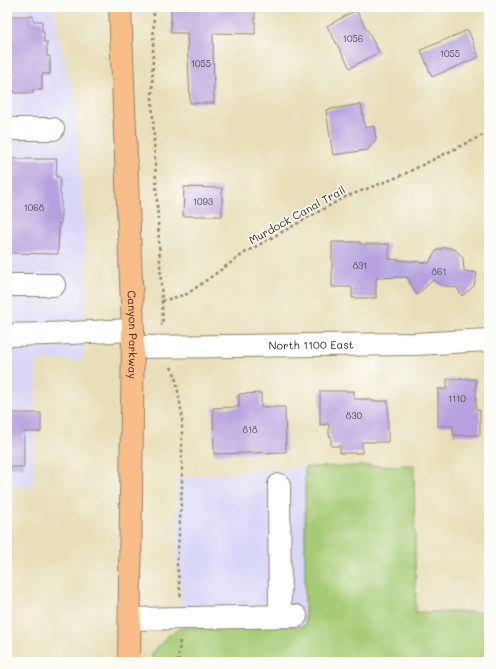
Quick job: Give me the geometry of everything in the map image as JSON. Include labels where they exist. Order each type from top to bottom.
[{"type":"highway","name":"Canyon Parkway","points":[[120,7],[133,339],[129,662]]},
{"type":"street","points":[[7,129],[53,129]]},
{"type":"street","points":[[7,285],[54,285]]},
{"type":"street","name":"North 1100 East","points":[[7,335],[48,334],[133,339],[415,344],[489,340]]},
{"type":"street","points":[[130,619],[288,616],[279,485]]},
{"type":"path","points":[[154,7],[152,98],[163,324],[161,325]]},
{"type":"path","name":"Murdock Canal Trail","points":[[162,301],[187,294],[246,252],[345,197],[398,177],[489,132]]},
{"type":"path","points":[[172,371],[175,375],[182,414],[182,488],[177,565],[181,595],[178,662]]},
{"type":"shaded area","points":[[7,7],[54,7],[57,31],[75,102],[88,297],[83,316],[83,360],[37,360],[33,487],[7,486]]},
{"type":"shaded area","points":[[305,467],[305,627],[181,628],[181,595],[177,565],[177,478]]},
{"type":"green space","points":[[414,465],[416,612],[489,612],[489,662],[152,662],[152,653],[169,635],[181,628],[305,626],[305,467]]},
{"type":"building","points":[[171,7],[255,7],[255,34],[213,33],[214,103],[190,103],[187,33],[171,33]]},
{"type":"building","points":[[356,10],[379,52],[350,68],[327,26]]},
{"type":"building","points":[[9,16],[33,16],[33,21],[42,21],[44,42],[47,42],[47,56],[50,56],[50,74],[42,74],[42,90],[33,90],[33,93],[14,93],[14,90],[9,90],[9,86],[7,86],[7,22],[9,22]]},
{"type":"building","points":[[468,30],[479,57],[432,77],[421,50]]},
{"type":"building","points":[[361,104],[365,128],[374,126],[376,139],[368,150],[333,155],[326,110]]},
{"type":"building","points":[[9,159],[57,159],[56,177],[60,177],[61,194],[61,223],[59,223],[58,254],[8,253],[7,174],[9,174]]},
{"type":"building","points":[[184,187],[222,188],[222,216],[183,216]]},
{"type":"building","points":[[332,242],[389,244],[389,259],[429,263],[437,250],[447,247],[456,250],[463,258],[464,271],[477,273],[474,286],[462,296],[457,288],[440,285],[433,280],[417,295],[407,277],[376,278],[376,298],[352,298],[352,287],[332,287]]},
{"type":"building","points":[[447,379],[476,379],[476,410],[480,410],[480,435],[453,435],[453,426],[438,426],[438,389],[447,389]]},
{"type":"building","points":[[320,391],[354,391],[354,399],[388,401],[388,442],[362,442],[362,453],[340,453],[340,446],[331,446],[329,424],[320,425]]},
{"type":"building","points":[[261,393],[261,407],[285,407],[286,452],[214,454],[213,408],[239,407],[239,394]]},
{"type":"building","points":[[7,413],[41,413],[41,432],[24,432],[24,467],[7,467]]}]
